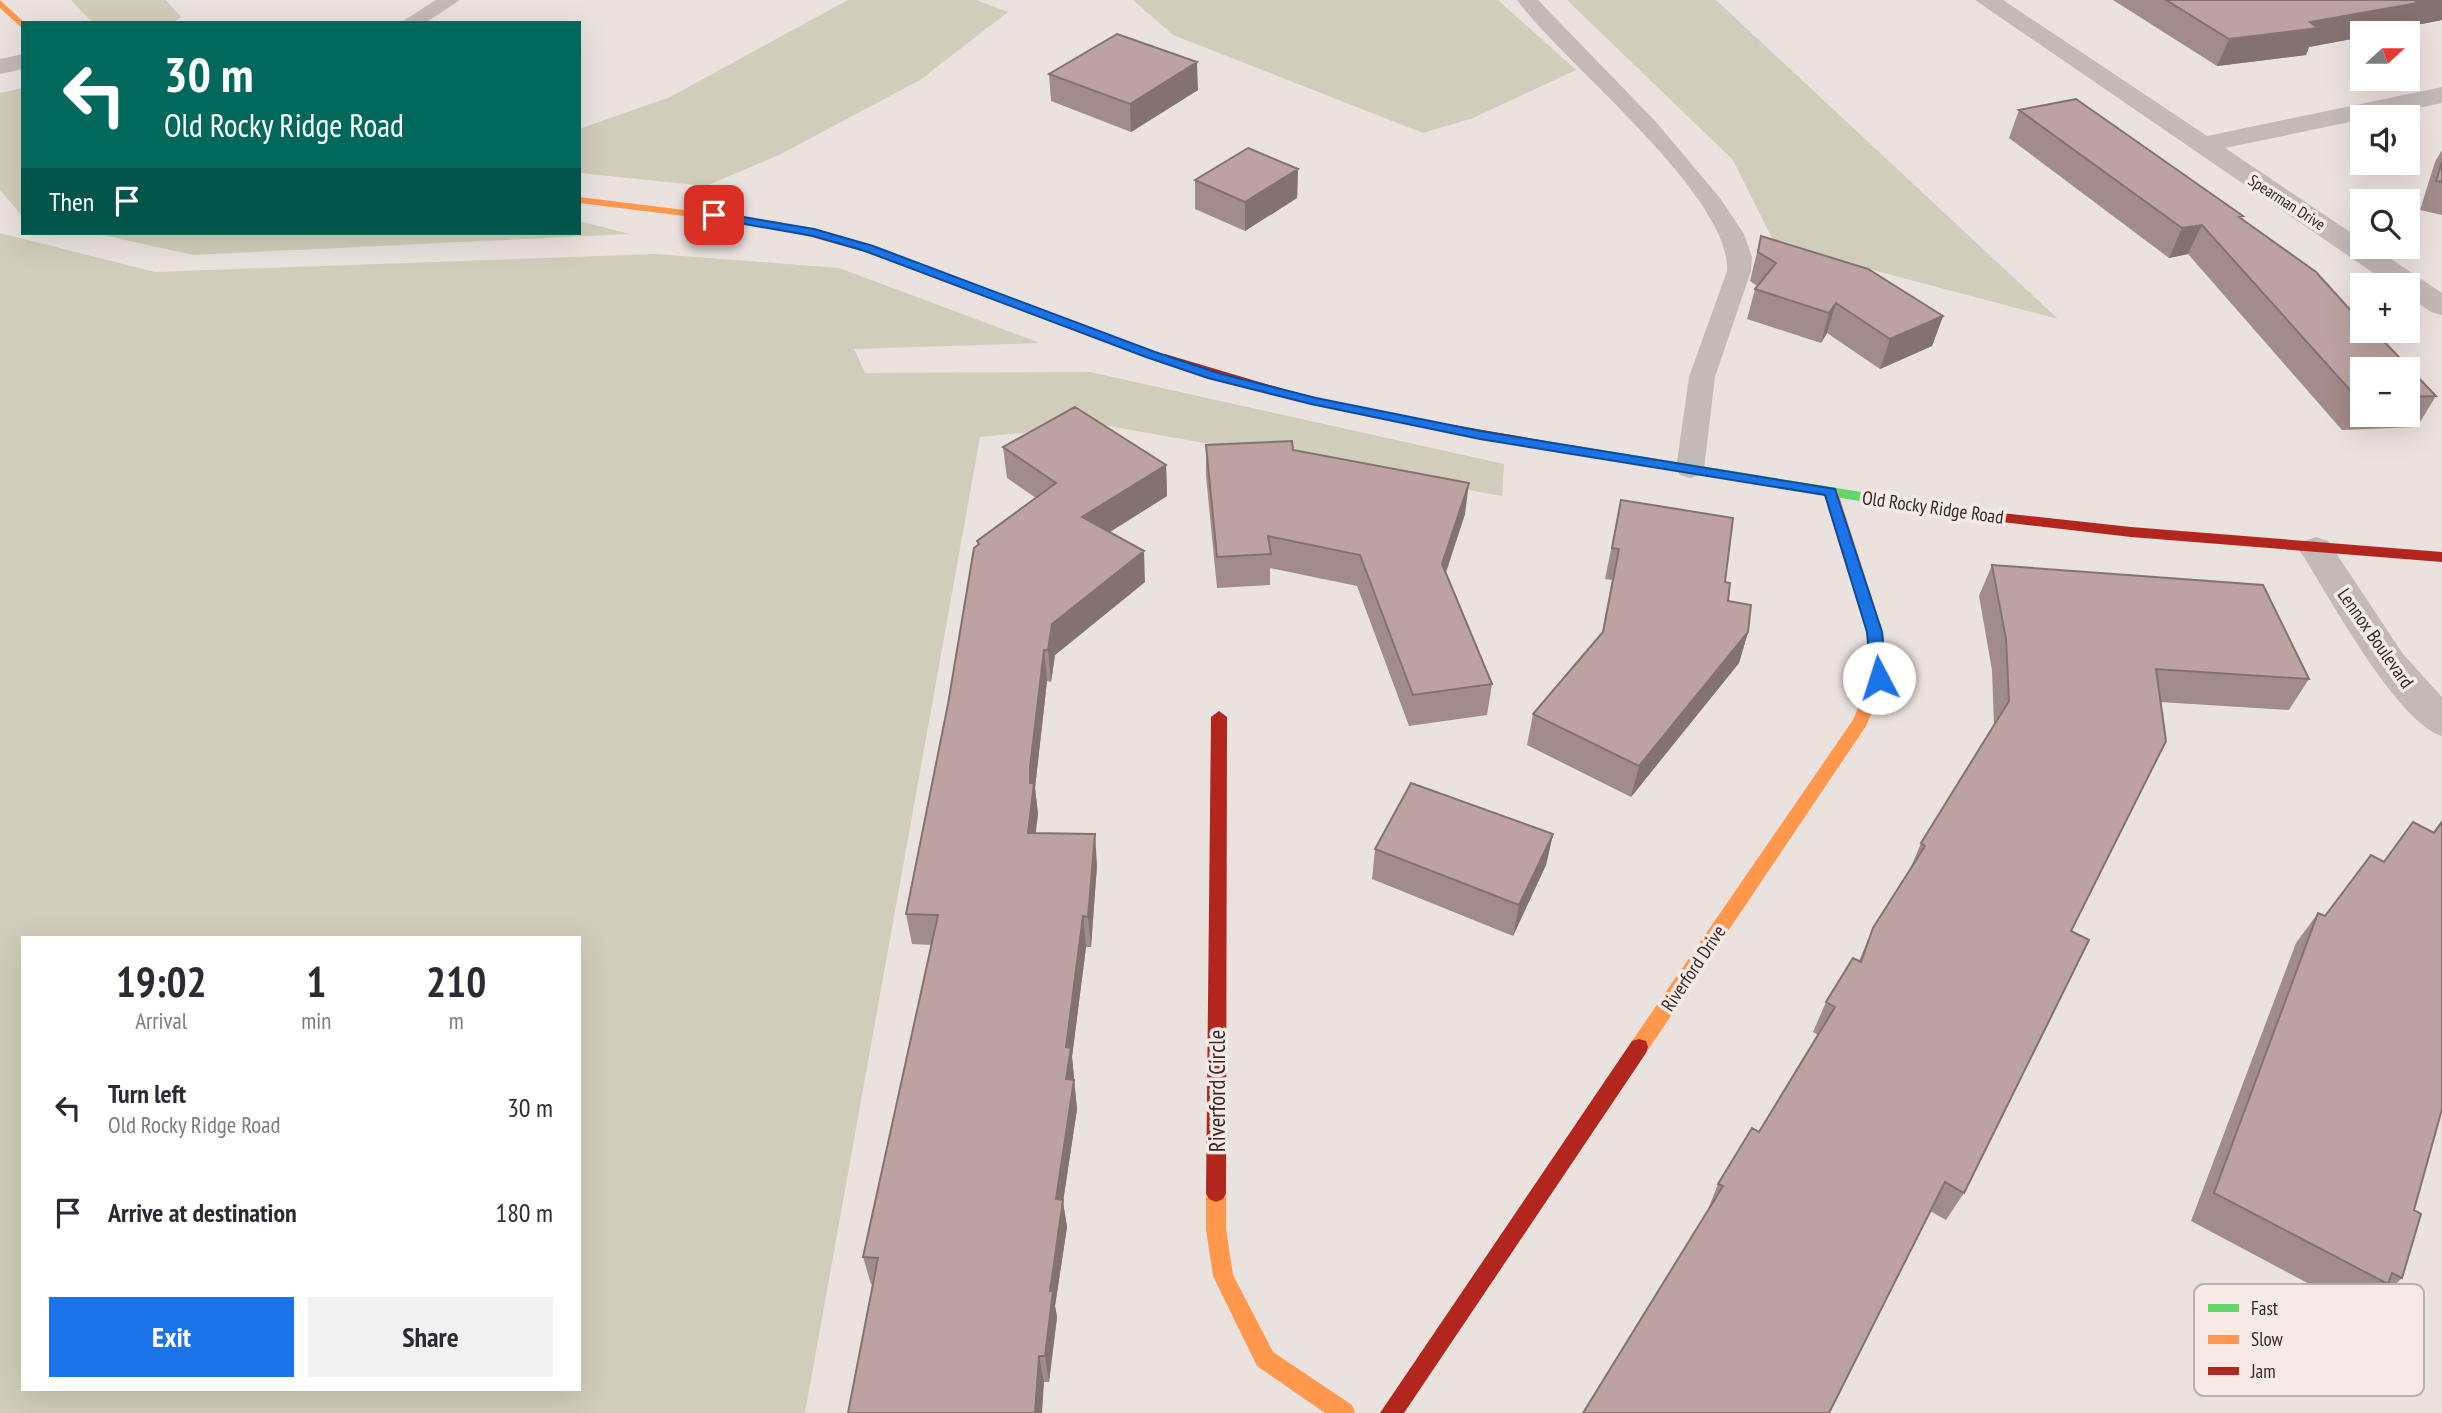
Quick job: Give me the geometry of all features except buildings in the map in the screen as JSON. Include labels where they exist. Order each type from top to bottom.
[{"type":"street","name":"Spearman Drive","points":[[1987,0],[2442,306]]},
{"type":"street","points":[[0,3],[21,24]]},
{"type":"street","points":[[0,66],[21,61]]},
{"type":"street","points":[[2201,145],[2442,95]]},
{"type":"street","name":"Old Rocky Ridge Road","points":[[581,200],[725,217],[814,233],[869,248],[1213,375],[1425,425],[1968,514],[2316,549],[2442,557]]},
{"type":"street","name":"Riverford Drive","points":[[1391,1413],[1860,722],[1879,678],[1875,632],[1830,492]]},
{"type":"street","name":"Lennox Boulevard","points":[[2316,549],[2390,663],[2442,722]]},
{"type":"street","name":"Riverford Circle","points":[[1219,717],[1216,1230],[1223,1276],[1265,1359],[1344,1413]]},
{"type":"lane","points":[[413,21],[450,0]]},
{"type":"lane","points":[[1527,0],[1692,176],[1735,239],[1740,256],[1738,275],[1704,365],[1690,469]]},
{"type":"shaded area","points":[[71,0],[166,0],[181,17],[176,21],[91,21]]},
{"type":"shaded area","points":[[848,0],[976,0],[1008,12],[920,80],[779,155],[706,186],[581,173],[581,128],[670,97]]},
{"type":"shaded area","points":[[1133,0],[1498,0],[1576,70],[1473,118],[1423,133],[1173,35]]},
{"type":"shaded area","points":[[1567,0],[1716,0],[2058,319],[1775,244],[1733,160]]},
{"type":"shaded area","points":[[21,88],[21,215],[0,190],[0,93]]},
{"type":"shaded area","points":[[581,222],[630,234],[193,255],[103,235],[581,235]]},
{"type":"shaded area","points":[[0,233],[155,272],[656,254],[839,268],[1040,343],[854,349],[865,373],[1090,372],[1504,464],[1502,496],[1103,425],[980,437],[805,1413],[0,1413]]},
{"type":"traffic: fast","points":[[1546,445],[1973,515]]},
{"type":"traffic: slow","points":[[0,3],[21,24]]},
{"type":"traffic: slow","points":[[581,200],[775,224],[869,249],[1165,358]]},
{"type":"traffic: slow","points":[[1639,1047],[1860,722],[1879,678],[1875,632],[1831,492]]},
{"type":"traffic: slow","points":[[1216,1193],[1216,1229],[1223,1276],[1265,1359],[1344,1413]]},
{"type":"traffic: jam","points":[[1165,358],[1258,387],[1354,410],[1546,445]]},
{"type":"traffic: jam","points":[[1973,515],[2131,532],[2442,557]]},
{"type":"traffic: jam","points":[[1216,1193],[1219,717]]},
{"type":"traffic: jam","points":[[1391,1413],[1639,1047]]},
{"type":"route","points":[[714,215],[775,224],[869,248],[1150,355],[1213,375],[1316,401],[1480,435],[1830,492],[1875,632],[1879,678]]}]
